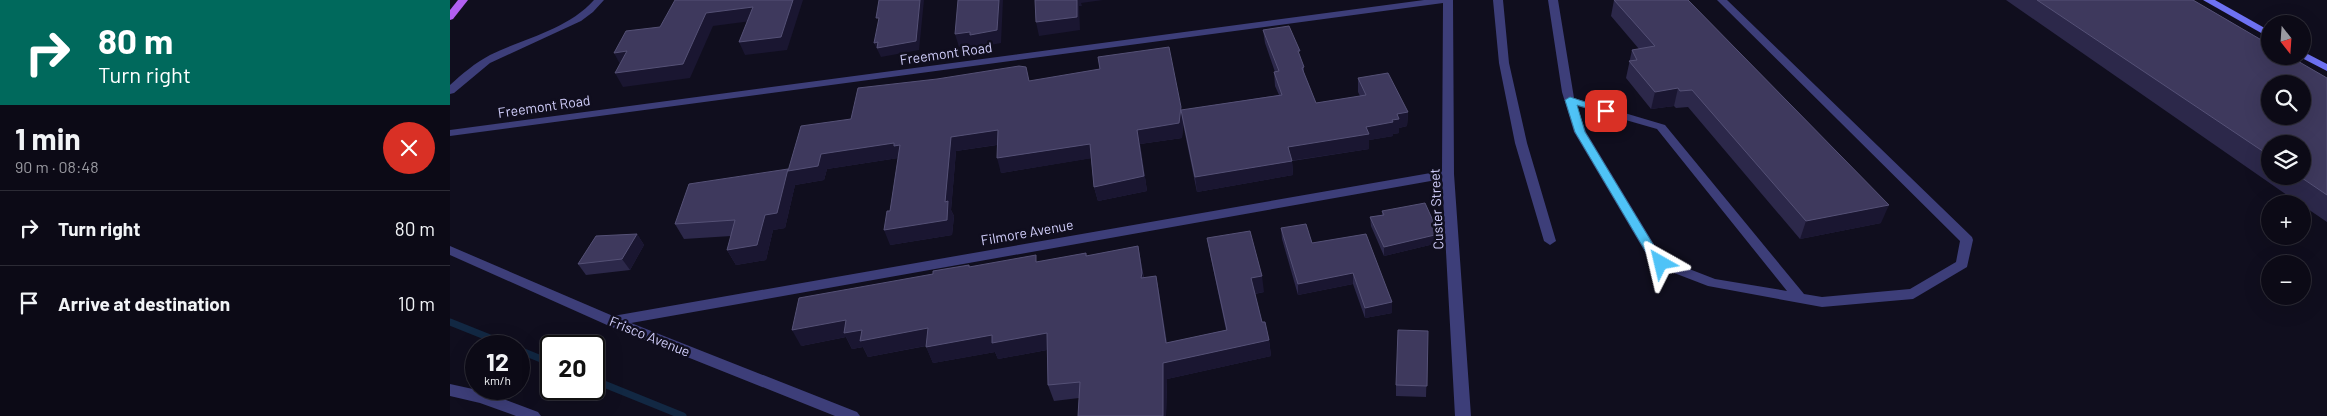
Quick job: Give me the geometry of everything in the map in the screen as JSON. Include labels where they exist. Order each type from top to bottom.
[{"type":"main road","points":[[450,17],[463,0]]},
{"type":"street","points":[[450,91],[470,72],[491,58],[559,29],[584,15],[599,0]]},
{"type":"street","name":"Freemont Road","points":[[450,133],[1447,0]]},
{"type":"street","name":"Custer Street","points":[[1447,0],[1448,174],[1463,416]]},
{"type":"street","points":[[1498,0],[1504,63],[1521,143],[1550,241]]},
{"type":"street","points":[[1553,0],[1570,100],[1580,132],[1650,249],[1661,263],[1714,282],[1822,302],[1914,294],[1962,264],[1967,240],[1722,0]]},
{"type":"street","points":[[2208,0],[2261,30]]},
{"type":"street","points":[[2311,59],[2327,68]]},
{"type":"street","points":[[1570,100],[1661,127],[1800,298]]},
{"type":"street","name":"Filmore Avenue","points":[[612,321],[1448,174]]},
{"type":"street","name":"Frisco Avenue","points":[[450,250],[612,321],[852,416]]},
{"type":"street","points":[[450,390],[482,397],[533,416]]},
{"type":"building","points":[[675,0],[793,0],[781,37],[739,42],[753,7],[706,13],[683,64],[615,73],[627,51],[614,53],[626,31],[660,27]]},
{"type":"building","points":[[879,0],[920,0],[916,41],[877,48],[878,42],[874,43],[879,18],[876,18]]},
{"type":"building","points":[[958,0],[999,0],[997,30],[970,35],[970,32],[955,34]]},
{"type":"building","points":[[1035,0],[1077,0],[1077,17],[1036,22]]},
{"type":"building","points":[[1614,0],[1688,0],[1889,205],[1806,221],[1692,90],[1680,91],[1678,88],[1655,92],[1629,61],[1637,60],[1632,50],[1655,46]]},
{"type":"building","points":[[2037,0],[2193,0],[2261,40],[2261,65],[2305,65],[2327,78],[2327,195],[2311,184],[2311,135],[2261,135],[2261,150]]},
{"type":"building","points":[[1289,26],[1300,51],[1298,51],[1304,67],[1302,68],[1316,103],[1366,95],[1358,78],[1388,73],[1408,112],[1397,114],[1399,119],[1392,120],[1393,122],[1366,127],[1369,134],[1288,147],[1292,161],[1195,177],[1181,110],[1282,95],[1274,72],[1279,71],[1263,30]]},
{"type":"building","points":[[1169,47],[1181,107],[1179,123],[1137,130],[1144,176],[1094,187],[1090,144],[997,158],[998,130],[951,137],[945,202],[948,201],[947,220],[884,230],[887,211],[890,211],[900,145],[894,146],[894,143],[821,154],[818,166],[788,171],[801,126],[851,119],[858,88],[937,79],[1019,66],[1026,67],[1029,81],[1100,69],[1098,57]]},
{"type":"building","points":[[788,169],[777,213],[765,215],[757,245],[727,250],[735,220],[675,224],[689,184]]},
{"type":"building","points":[[1425,203],[1439,234],[1384,247],[1370,217],[1384,215],[1382,211]]},
{"type":"building","points":[[1306,224],[1312,243],[1366,234],[1392,302],[1365,308],[1353,273],[1298,284],[1281,228]]},
{"type":"building","points":[[1250,231],[1262,276],[1251,278],[1262,322],[1265,322],[1269,340],[1163,363],[1163,416],[1078,416],[1080,382],[1048,385],[1047,333],[992,343],[992,335],[926,347],[928,328],[860,341],[862,330],[844,333],[846,320],[792,330],[799,298],[933,274],[933,271],[969,265],[969,267],[1036,255],[1036,262],[1086,253],[1086,256],[1138,246],[1141,278],[1156,276],[1166,343],[1227,330],[1207,238]]},
{"type":"building","points":[[637,234],[622,259],[578,264],[596,236]]},
{"type":"building","points":[[1398,330],[1428,331],[1427,386],[1396,385]]},
{"type":"waterway","points":[[450,322],[482,335]]},
{"type":"waterway","points":[[530,354],[540,359]]},
{"type":"waterway","points":[[605,384],[683,416]]},
{"type":"route","points":[[1606,111],[1570,100],[1580,132],[1650,249],[1661,263]]}]
